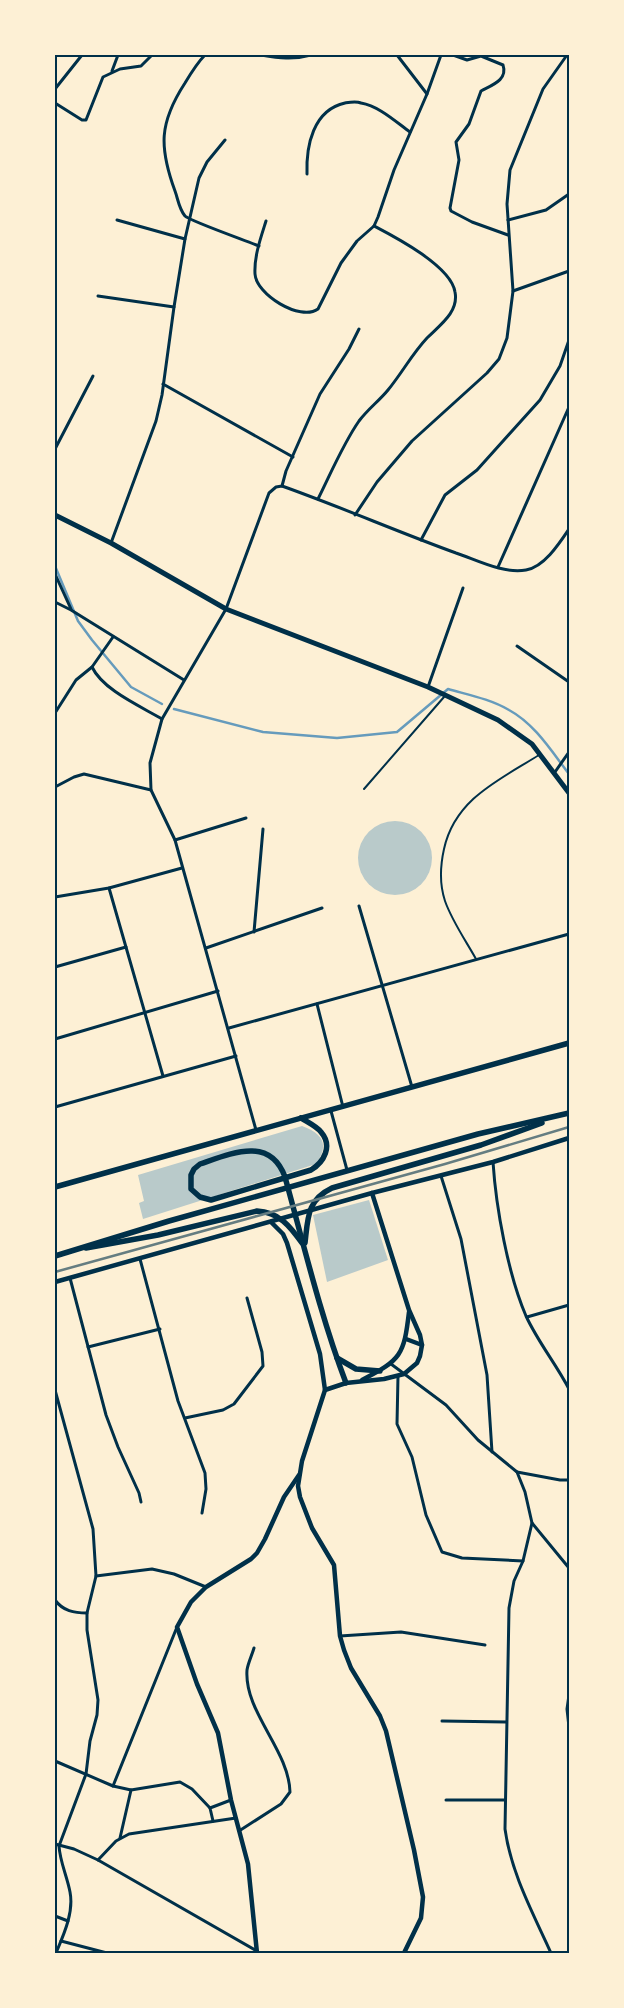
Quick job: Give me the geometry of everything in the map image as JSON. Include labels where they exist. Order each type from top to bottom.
[{"type":"highway","points":[[55,1187],[569,1043]]},
{"type":"highway","points":[[304,1247],[308,1214],[316,1198],[322,1193],[332,1188],[481,1145],[569,1113]]},
{"type":"highway","points":[[55,1256],[478,1134],[569,1113]]},
{"type":"highway","points":[[301,1118],[317,1128],[325,1139],[327,1147],[325,1155],[317,1166],[310,1170],[211,1200],[200,1197],[191,1189],[190,1175],[194,1168],[200,1164],[230,1154],[244,1151],[263,1152],[273,1158],[281,1167],[285,1177],[304,1247],[336,1358],[346,1383]]},
{"type":"highway","points":[[79,1248],[108,1245],[158,1235],[249,1212],[274,1214],[287,1223],[304,1247]]},
{"type":"highway","points":[[336,1358],[356,1369],[380,1371]]},
{"type":"main road","points":[[55,515],[111,543],[226,609],[446,695],[479,710],[512,728],[541,753],[569,793]]},
{"type":"street","points":[[55,89],[82,55]]},
{"type":"street","points":[[111,72],[118,55]]},
{"type":"street","points":[[55,103],[82,120],[86,120],[103,77],[111,72],[130,66],[142,66],[152,55]]},
{"type":"street","points":[[205,55],[189,76],[171,107],[163,138],[163,149],[170,178],[181,210],[190,220],[259,246]]},
{"type":"street","points":[[261,55],[294,59],[311,55]]},
{"type":"street","points":[[397,55],[427,94]]},
{"type":"street","points":[[266,221],[259,246],[255,274],[258,283],[266,292],[287,308],[295,312],[309,314],[318,309],[341,263],[357,241],[374,226],[394,170],[427,94],[441,55]]},
{"type":"street","points":[[453,55],[467,60],[481,56],[503,65],[504,69],[499,82],[481,91],[469,124],[456,142],[459,160],[450,208],[451,212],[472,222],[509,235]]},
{"type":"street","points":[[355,514],[377,482],[412,441],[486,373],[499,358],[507,338],[513,291],[507,189],[510,170],[544,89],[565,56]]},
{"type":"street","points":[[307,174],[310,142],[321,118],[330,108],[348,103],[361,103],[376,108],[410,132]]},
{"type":"street","points":[[111,543],[156,421],[185,239],[203,168],[225,140]]},
{"type":"street","points":[[508,220],[546,210],[569,194]]},
{"type":"street","points":[[118,220],[185,239]]},
{"type":"street","points":[[318,499],[333,467],[359,422],[388,390],[414,352],[445,321],[455,304],[453,284],[431,261],[418,250],[374,226]]},
{"type":"street","points":[[513,291],[569,271]]},
{"type":"street","points":[[98,296],[174,306]]},
{"type":"street","points":[[282,486],[286,471],[320,394],[349,350],[359,329]]},
{"type":"street","points":[[420,540],[446,495],[477,470],[540,400],[560,366],[569,340]]},
{"type":"street","points":[[55,449],[92,376]]},
{"type":"street","points":[[163,384],[293,457]]},
{"type":"street","points":[[498,567],[569,407]]},
{"type":"street","points":[[256,1130],[175,840],[151,790],[150,763],[162,718],[226,609],[269,493],[276,487],[282,486],[420,540],[498,567],[526,570],[536,566],[554,550],[569,529]]},
{"type":"street","points":[[55,574],[71,610]]},
{"type":"street","points":[[428,688],[463,588]]},
{"type":"street","points":[[55,602],[184,680]]},
{"type":"street","points":[[55,713],[76,680],[92,667],[113,637]]},
{"type":"street","points":[[517,646],[569,682]]},
{"type":"street","points":[[92,667],[96,676],[106,685],[162,718]]},
{"type":"street","points":[[555,772],[569,752]]},
{"type":"street","points":[[55,787],[84,774],[151,790]]},
{"type":"street","points":[[175,840],[246,818]]},
{"type":"street","points":[[254,932],[263,829]]},
{"type":"street","points":[[55,897],[109,888],[182,868]]},
{"type":"street","points":[[109,888],[163,1076]]},
{"type":"street","points":[[360,906],[412,1088]]},
{"type":"street","points":[[206,948],[322,908]]},
{"type":"street","points":[[228,1028],[569,934]]},
{"type":"street","points":[[55,967],[126,947]]},
{"type":"street","points":[[55,1040],[218,991]]},
{"type":"street","points":[[317,1004],[342,1107]]},
{"type":"street","points":[[55,1108],[236,1056]]},
{"type":"street","points":[[331,1111],[348,1171]]},
{"type":"street","points":[[55,1282],[372,1193],[492,1162],[569,1138]]},
{"type":"street","points":[[492,1162],[495,1188],[511,1270],[518,1295],[538,1340],[569,1389]]},
{"type":"street","points":[[441,1176],[461,1239],[487,1375],[492,1452]]},
{"type":"street","points":[[325,1390],[346,1383],[384,1379],[404,1374],[417,1364],[422,1345],[372,1193]]},
{"type":"street","points":[[271,1222],[283,1234],[287,1243],[320,1354],[325,1390],[302,1461],[298,1486],[303,1507],[334,1565],[340,1636],[351,1668],[380,1716],[386,1731],[423,1897],[423,1908],[416,1931],[404,1953]]},
{"type":"street","points":[[140,1259],[178,1401],[205,1473],[206,1489],[202,1513]]},
{"type":"street","points":[[70,1278],[106,1415],[118,1447],[139,1492],[141,1502]]},
{"type":"street","points":[[185,1418],[223,1410],[234,1404],[264,1366],[247,1298]]},
{"type":"street","points":[[527,1316],[569,1305]]},
{"type":"street","points":[[360,1381],[391,1364],[397,1356],[406,1339],[409,1310]]},
{"type":"street","points":[[88,1347],[160,1329]]},
{"type":"street","points":[[406,1339],[422,1345]]},
{"type":"street","points":[[391,1364],[446,1405],[478,1440],[517,1472],[569,1480]]},
{"type":"street","points":[[398,1376],[397,1424],[412,1457],[426,1515],[442,1552],[462,1558],[523,1560]]},
{"type":"street","points":[[55,1390],[93,1529],[96,1576],[87,1613],[87,1630],[98,1700],[86,1774],[57,1845],[71,1899],[68,1920],[56,1953]]},
{"type":"street","points":[[517,1472],[525,1492],[532,1523],[523,1560],[514,1581],[510,1608],[505,1829],[508,1853],[551,1953]]},
{"type":"street","points":[[113,1786],[176,1627],[192,1602],[206,1587],[251,1559],[257,1552],[284,1497],[299,1474]]},
{"type":"street","points":[[532,1523],[569,1568]]},
{"type":"street","points":[[96,1576],[152,1569],[174,1574],[206,1587]]},
{"type":"street","points":[[55,1600],[66,1610],[75,1613],[87,1613]]},
{"type":"street","points":[[176,1627],[218,1733],[231,1800],[250,1873],[257,1952]]},
{"type":"street","points":[[340,1636],[401,1632],[485,1646]]},
{"type":"street","points":[[240,1831],[281,1804],[290,1792],[284,1766],[260,1716],[248,1683],[247,1669],[254,1648]]},
{"type":"street","points":[[569,1694],[567,1709],[569,1725]]},
{"type":"street","points":[[442,1721],[506,1722]]},
{"type":"street","points":[[55,1761],[113,1786],[131,1790],[180,1782],[192,1789],[210,1808],[213,1821]]},
{"type":"street","points":[[120,1838],[131,1790]]},
{"type":"street","points":[[210,1808],[231,1800]]},
{"type":"street","points":[[446,1800],[505,1800]]},
{"type":"street","points":[[98,1860],[120,1838],[136,1832],[236,1818]]},
{"type":"street","points":[[57,1845],[74,1849],[98,1860],[257,1952]]},
{"type":"street","points":[[55,1916],[68,1920]]},
{"type":"street","points":[[61,1941],[107,1953]]},
{"type":"lane","points":[[364,789],[446,695]]},
{"type":"lane","points":[[476,959],[446,903],[441,884],[440,866],[447,836],[460,812],[478,793],[541,753]]},
{"type":"shaded area","points":[[395,821],[409,824],[421,832],[429,844],[432,858],[429,872],[421,884],[409,892],[395,895],[381,892],[369,884],[361,872],[358,858],[361,844],[369,832],[381,824]]},
{"type":"shaded area","points":[[302,1126],[315,1133],[322,1141],[322,1151],[316,1164],[143,1219],[139,1203],[144,1201],[138,1175]]},
{"type":"shaded area","points":[[369,1200],[388,1260],[327,1282],[313,1215]]},
{"type":"waterway","points":[[55,566],[78,621],[92,640],[131,687],[162,704]]},
{"type":"waterway","points":[[174,709],[263,732],[337,738],[397,732],[448,689],[494,703],[518,716],[535,731],[569,774]]},
{"type":"railway","points":[[55,1272],[445,1164],[569,1127]]}]
